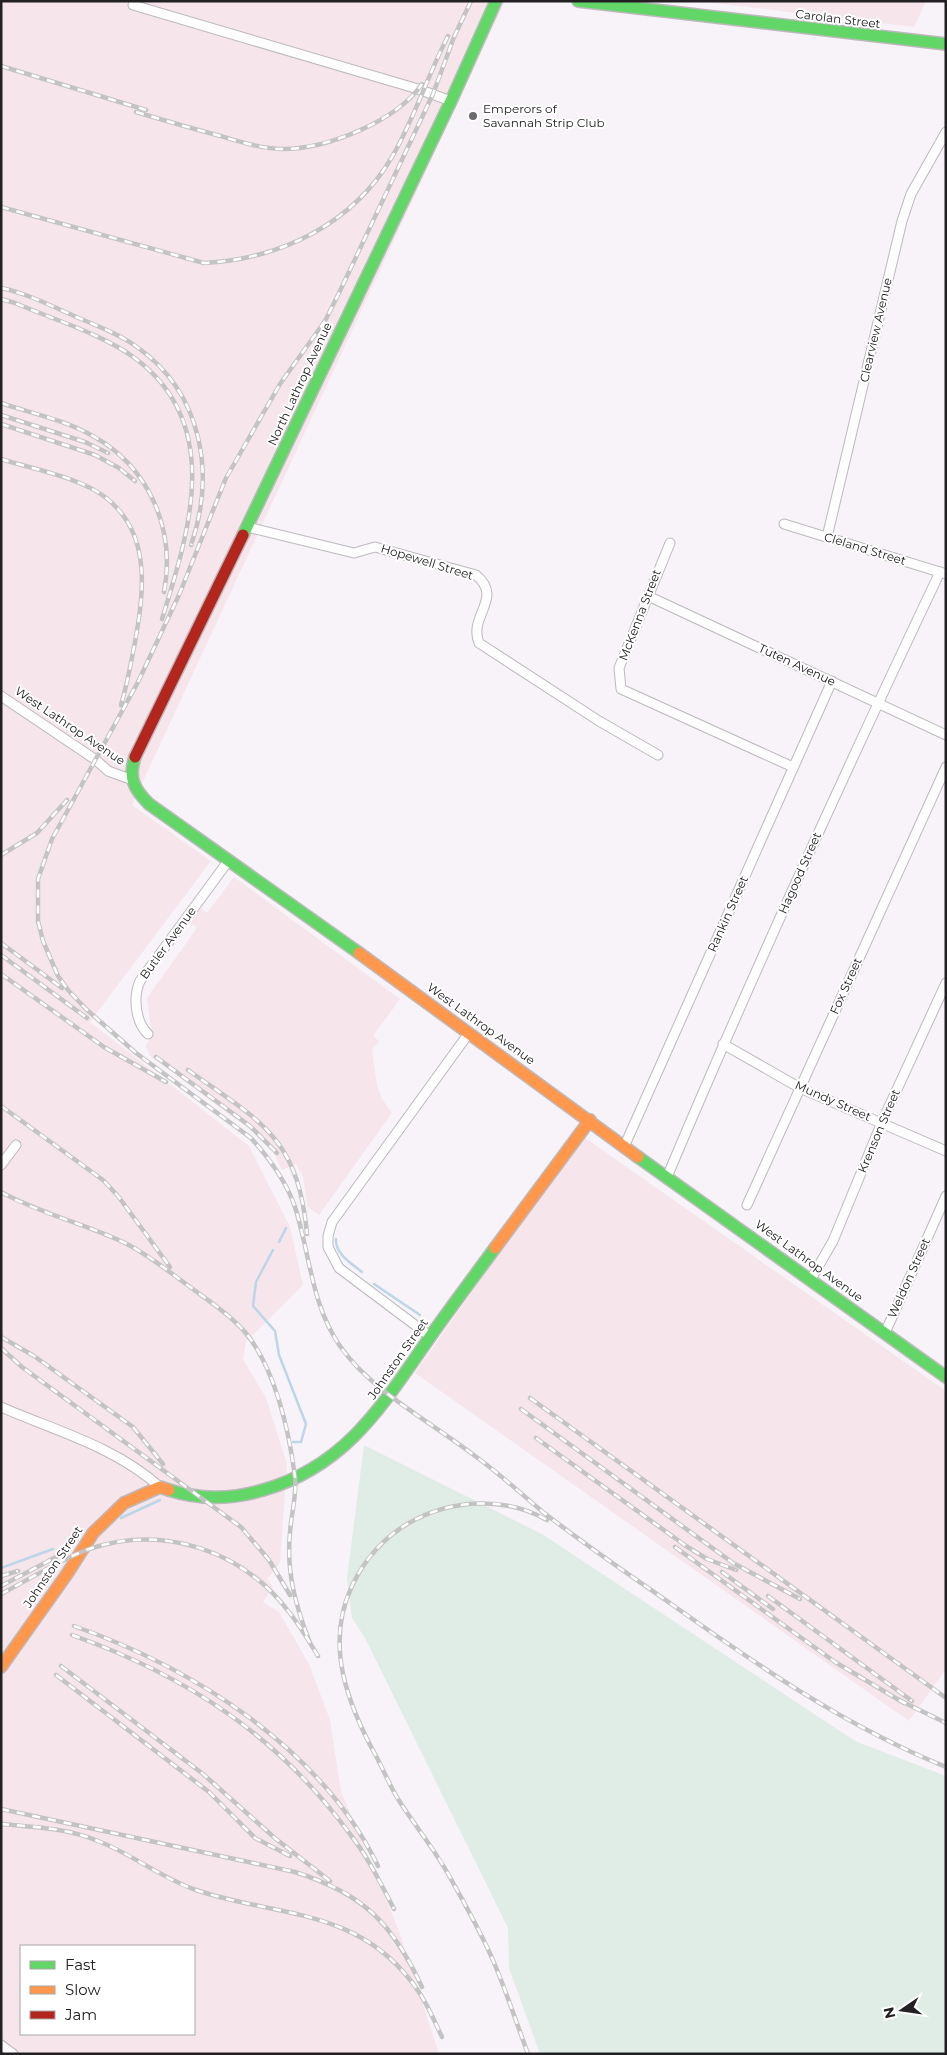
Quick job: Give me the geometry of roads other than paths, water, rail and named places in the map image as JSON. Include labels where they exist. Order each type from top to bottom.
[{"type":"street","name":"North Lathrop Avenue","points":[[130,779],[132,764],[138,748],[196,634],[451,101],[496,1]]},
{"type":"street","name":"Carolan Street","points":[[578,1],[946,44]]},
{"type":"street","points":[[133,5],[418,89],[451,101]]},
{"type":"street","name":"Clearview Avenue","points":[[827,537],[902,221],[912,194],[946,132]]},
{"type":"street","name":"Cleland Street","points":[[784,524],[943,573]]},
{"type":"street","name":"Hopewell Street","points":[[247,527],[354,554],[375,547],[476,576],[484,582],[488,595],[477,625],[476,635],[479,643],[599,721],[658,755]]},
{"type":"street","name":"McKenna Street","points":[[670,543],[657,569],[619,668],[621,689],[794,767]]},
{"type":"street","name":"Hagood Street","points":[[667,1176],[723,1044],[878,702],[943,573]]},
{"type":"street","name":"Tuten Avenue","points":[[648,596],[946,735]]},
{"type":"street","name":"Rankin Street","points":[[624,1147],[832,681]]},
{"type":"street","name":"West Lathrop Avenue","points":[[1,696],[96,760],[108,771],[130,779],[136,791],[149,804],[946,1377]]},
{"type":"street","name":"Fox Street","points":[[747,1205],[946,767]]},
{"type":"street","name":"Butler Avenue","points":[[148,1034],[140,1024],[135,997],[140,981],[229,860]]},
{"type":"street","name":"Krenson Street","points":[[812,1280],[833,1241],[882,1122],[946,983]]},
{"type":"street","points":[[431,1337],[339,1268],[328,1247],[328,1236],[332,1222],[469,1033]]},
{"type":"street","name":"Mundy Street","points":[[723,1044],[800,1088],[946,1151]]},
{"type":"street","name":"Johnston Street","points":[[1,1666],[93,1533],[124,1503],[160,1487],[178,1495],[203,1497],[242,1495],[295,1479],[323,1464],[340,1451],[378,1412],[390,1394],[396,1389],[431,1337],[590,1120]]},
{"type":"street","points":[[1,1165],[16,1145]]},
{"type":"street","name":"Weldon Street","points":[[885,1333],[946,1196]]},
{"type":"street","points":[[1,1407],[92,1443],[117,1456],[160,1487]]},
{"type":"street","points":[[1,2045],[14,2054]]},
{"type":"waterway","points":[[279,1242],[286,1228]]},
{"type":"waterway","points":[[336,1239],[336,1244],[341,1254],[362,1272]]},
{"type":"waterway","points":[[273,1250],[256,1282],[253,1306],[275,1331],[279,1355],[306,1424],[301,1442],[293,1442]]},
{"type":"waterway","points":[[374,1284],[420,1315]]},
{"type":"waterway","points":[[121,1518],[160,1500]]},
{"type":"waterway","points":[[1,1568],[53,1549]]},
{"type":"railway","points":[[471,1],[454,37],[433,94],[339,293],[325,321],[280,384],[226,478],[179,595],[138,682],[52,839],[38,879],[38,921],[43,941],[58,976],[86,1009],[136,1053],[251,1138],[270,1162],[282,1179],[295,1207],[317,1296],[330,1330],[340,1346],[368,1377],[385,1392],[458,1443],[501,1476],[543,1512],[575,1536],[739,1651],[839,1715],[874,1734],[946,1767]]},
{"type":"railway","points":[[1,207],[204,263],[232,260],[286,246],[312,234],[335,219],[356,202],[376,181],[400,142],[448,36]]},
{"type":"railway","points":[[1,66],[146,110]]},
{"type":"railway","points":[[136,112],[256,146],[280,149],[298,148],[338,139],[378,122],[410,98],[422,84]]},
{"type":"railway","points":[[1,288],[37,300],[106,329],[122,338],[137,347],[159,366],[176,387],[189,411],[198,436],[202,463],[199,518],[191,545]]},
{"type":"railway","points":[[1,299],[78,328],[123,350],[136,359],[163,386],[181,415],[190,447],[192,481],[189,516],[182,551],[162,619]]},
{"type":"railway","points":[[1,403],[81,430],[111,448],[129,464],[143,482],[154,502],[161,523],[166,545],[167,568],[164,592]]},
{"type":"railway","points":[[1,415],[85,442],[108,453]]},
{"type":"railway","points":[[1,424],[95,455],[119,468],[135,481]]},
{"type":"railway","points":[[1,459],[55,474],[94,490],[105,497],[120,512],[131,528],[138,546],[141,564],[141,603],[135,642],[121,705]]},
{"type":"railway","points":[[1,855],[37,833],[67,800]]},
{"type":"railway","points":[[1,943],[62,988]]},
{"type":"railway","points":[[1,955],[87,1018]]},
{"type":"railway","points":[[1,974],[104,1047],[166,1082]]},
{"type":"railway","points":[[156,1057],[250,1126],[277,1153]]},
{"type":"railway","points":[[188,1070],[236,1104],[272,1135],[285,1153],[295,1175],[302,1201],[307,1234]]},
{"type":"railway","points":[[1,1106],[103,1180],[118,1196],[170,1267]]},
{"type":"railway","points":[[1,1192],[32,1207],[111,1237],[142,1253],[224,1312],[245,1332],[256,1347],[265,1363],[279,1400],[289,1440],[295,1477],[289,1562],[296,1603],[310,1643]]},
{"type":"railway","points":[[1,1337],[34,1356],[133,1427],[163,1464]]},
{"type":"railway","points":[[1,1348],[22,1367],[241,1527],[269,1560],[290,1595]]},
{"type":"railway","points":[[530,1398],[946,1698]]},
{"type":"railway","points":[[521,1409],[733,1563],[800,1599]]},
{"type":"railway","points":[[536,1438],[686,1546],[707,1559],[736,1570]]},
{"type":"railway","points":[[528,2054],[499,1976],[480,1933],[446,1870],[395,1794],[366,1738],[349,1696],[343,1674],[340,1630],[344,1608],[352,1586],[362,1567],[383,1542],[409,1523],[442,1509],[478,1504],[514,1507],[531,1512],[547,1520]]},
{"type":"railway","points":[[1,1594],[56,1564],[89,1549],[117,1542],[145,1540],[172,1542],[199,1548],[225,1558],[248,1572],[270,1590],[289,1612],[318,1656]]},
{"type":"railway","points":[[675,1547],[835,1662],[904,1703]]},
{"type":"railway","points":[[1,1586],[58,1556]]},
{"type":"railway","points":[[1,1576],[18,1571]]},
{"type":"railway","points":[[722,1572],[773,1609]]},
{"type":"railway","points":[[768,1596],[912,1701]]},
{"type":"railway","points":[[74,1626],[164,1665],[207,1689],[249,1718],[288,1749],[323,1785],[353,1824],[378,1866]]},
{"type":"railway","points":[[72,1635],[154,1669],[227,1713],[260,1738],[292,1767],[322,1799],[350,1834],[368,1861],[394,1909]]},
{"type":"railway","points":[[61,1666],[203,1774],[276,1839],[330,1881]]},
{"type":"railway","points":[[56,1675],[209,1792],[255,1838],[290,1856]]},
{"type":"railway","points":[[899,1700],[946,1723]]},
{"type":"railway","points":[[1,1809],[295,1872],[319,1881],[340,1890],[358,1901],[387,1928],[411,1965],[422,1987]]},
{"type":"railway","points":[[1,1824],[74,1833],[111,1846],[171,1879],[196,1890],[226,1899],[312,1918],[339,1927],[364,1939],[388,1957],[416,1987],[442,2037]]},
{"type":"place","name":"Emperors of Savannah Strip Club","points":[[473,116]]}]
